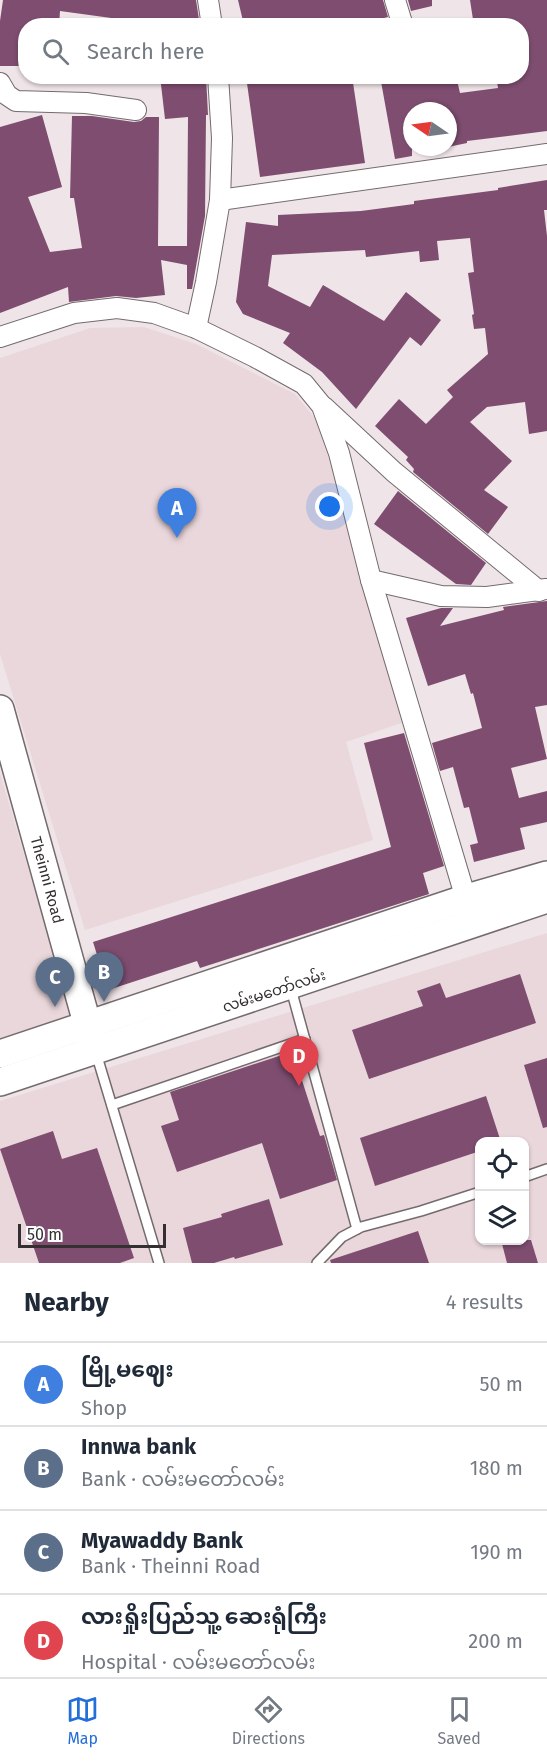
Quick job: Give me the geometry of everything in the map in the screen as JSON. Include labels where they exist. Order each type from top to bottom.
[{"type":"main road","name":"Theinni Road","points":[[0,709],[95,1051]]},
{"type":"main road","name":"လမ်းမတော်လမ်း","points":[[0,1082],[95,1051],[286,973],[469,911],[547,874]]},
{"type":"main road","name":"လမ်းမတော်လမ်း","points":[[469,911],[547,899]]},
{"type":"main road","name":"လမ်းမတော်လမ်း","points":[[0,1054],[87,1024],[286,973]]},
{"type":"street","points":[[208,0],[211,18]]},
{"type":"street","points":[[396,0],[401,18]]},
{"type":"street","points":[[0,82],[7,95],[16,101],[86,103],[136,110]]},
{"type":"street","points":[[195,328],[206,282],[220,200],[222,138],[219,84]]},
{"type":"street","points":[[220,200],[547,154]]},
{"type":"street","points":[[0,337],[74,313],[117,308],[154,313],[195,328],[304,384],[322,406],[394,472],[543,590]]},
{"type":"street","points":[[322,406],[339,453],[371,580],[469,911]]},
{"type":"street","points":[[371,580],[441,596],[487,597],[543,590]]},
{"type":"lane","points":[[286,973],[357,1229]]},
{"type":"lane","points":[[112,1105],[305,1039]]},
{"type":"lane","points":[[95,1051],[159,1263]]},
{"type":"lane","points":[[529,1176],[547,1169]]},
{"type":"lane","points":[[317,1263],[342,1237],[357,1229],[475,1194]]},
{"type":"shaded area","points":[[144,327],[196,344],[295,394],[319,423],[407,721],[346,742],[373,840],[85,930],[0,654],[0,358],[90,328]]},
{"type":"shaded area","points":[[0,773],[73,1020],[0,1045]]},
{"type":"shaded area","points":[[547,933],[547,1263],[0,1263],[0,1101]]},
{"type":"building","points":[[3,0],[196,0],[199,18],[111,18],[60,11],[60,18],[18,18],[18,66],[0,66],[0,21]]},
{"type":"building","points":[[238,0],[383,0],[388,17],[384,18],[242,18]]},
{"type":"building","points":[[408,0],[432,0],[432,6],[411,11]]},
{"type":"building","points":[[470,0],[547,0],[547,131],[467,141],[467,143],[457,145],[457,102],[403,102],[403,156],[412,156],[395,159],[381,84],[458,84],[460,93],[498,88],[497,84],[529,84],[529,18],[473,18]]},
{"type":"building","points":[[161,84],[206,84],[208,115],[206,115],[205,216],[192,289],[187,289],[187,265],[161,260],[165,295],[136,298],[116,296],[69,302],[68,287],[0,313],[0,127],[42,115],[62,187],[28,197],[50,252],[82,248],[74,198],[70,198],[72,116],[92,116],[134,122],[146,117],[159,117],[158,246],[187,246],[188,117],[165,119]]},
{"type":"building","points":[[247,84],[353,84],[365,163],[260,177]]},
{"type":"building","points":[[547,180],[547,210],[544,210],[547,236],[547,431],[529,434],[525,402],[487,407],[470,422],[512,461],[484,490],[508,507],[488,534],[413,472],[414,469],[406,460],[408,457],[375,426],[399,399],[426,424],[453,397],[447,390],[488,354],[485,328],[474,329],[468,273],[474,272],[470,238],[437,241],[439,260],[420,262],[419,251],[366,257],[365,250],[272,255],[268,286],[310,307],[323,285],[384,321],[406,292],[441,320],[421,346],[410,337],[356,409],[322,372],[283,343],[290,333],[243,314],[236,302],[246,222],[278,226],[278,215],[361,211],[414,204],[414,201],[498,190],[498,188]]},
{"type":"building","points":[[398,491],[486,563],[471,585],[456,584],[374,524]]},
{"type":"building","points":[[547,601],[547,705],[535,707],[547,759],[511,768],[519,798],[547,791],[547,822],[520,828],[525,849],[474,862],[470,845],[478,843],[469,807],[464,808],[453,767],[440,771],[432,743],[482,728],[473,693],[471,694],[465,674],[428,686],[406,618],[441,608],[453,608],[440,626],[504,610],[503,607]]},
{"type":"building","points":[[404,733],[444,866],[423,873],[429,894],[200,968],[197,961],[108,990],[93,942],[391,847],[364,743]]},
{"type":"building","points":[[520,974],[536,1023],[369,1079],[352,1030],[423,1006],[417,991],[440,983],[446,998]]},
{"type":"building","points":[[282,1055],[288,1071],[298,1068],[320,1136],[324,1135],[337,1180],[280,1199],[262,1143],[177,1172],[161,1126],[179,1120],[170,1092]]},
{"type":"building","points":[[547,1058],[547,1127],[543,1128],[524,1065]]},
{"type":"building","points":[[486,1096],[499,1137],[475,1137],[475,1153],[375,1186],[360,1138]]},
{"type":"building","points":[[53,1131],[62,1159],[97,1148],[134,1258],[120,1263],[39,1263],[0,1149]]},
{"type":"building","points":[[269,1199],[283,1245],[235,1259],[234,1257],[214,1263],[192,1263],[183,1228],[222,1217],[221,1214]]},
{"type":"building","points":[[418,1231],[429,1263],[331,1263],[330,1260]]},
{"type":"building","points":[[529,1240],[531,1240],[538,1263],[507,1263],[502,1245],[529,1245]]},
{"type":"place","name":"မြို့မဈေး","points":[[177,538]]},
{"type":"place","name":"Innwa bank","points":[[104,1002]]},
{"type":"place","name":"Myawaddy Bank","points":[[55,1007]]},
{"type":"place","name":"လားရှိုးပြည်သူ့ ဆေးရုံကြီး","points":[[299,1086]]}]
